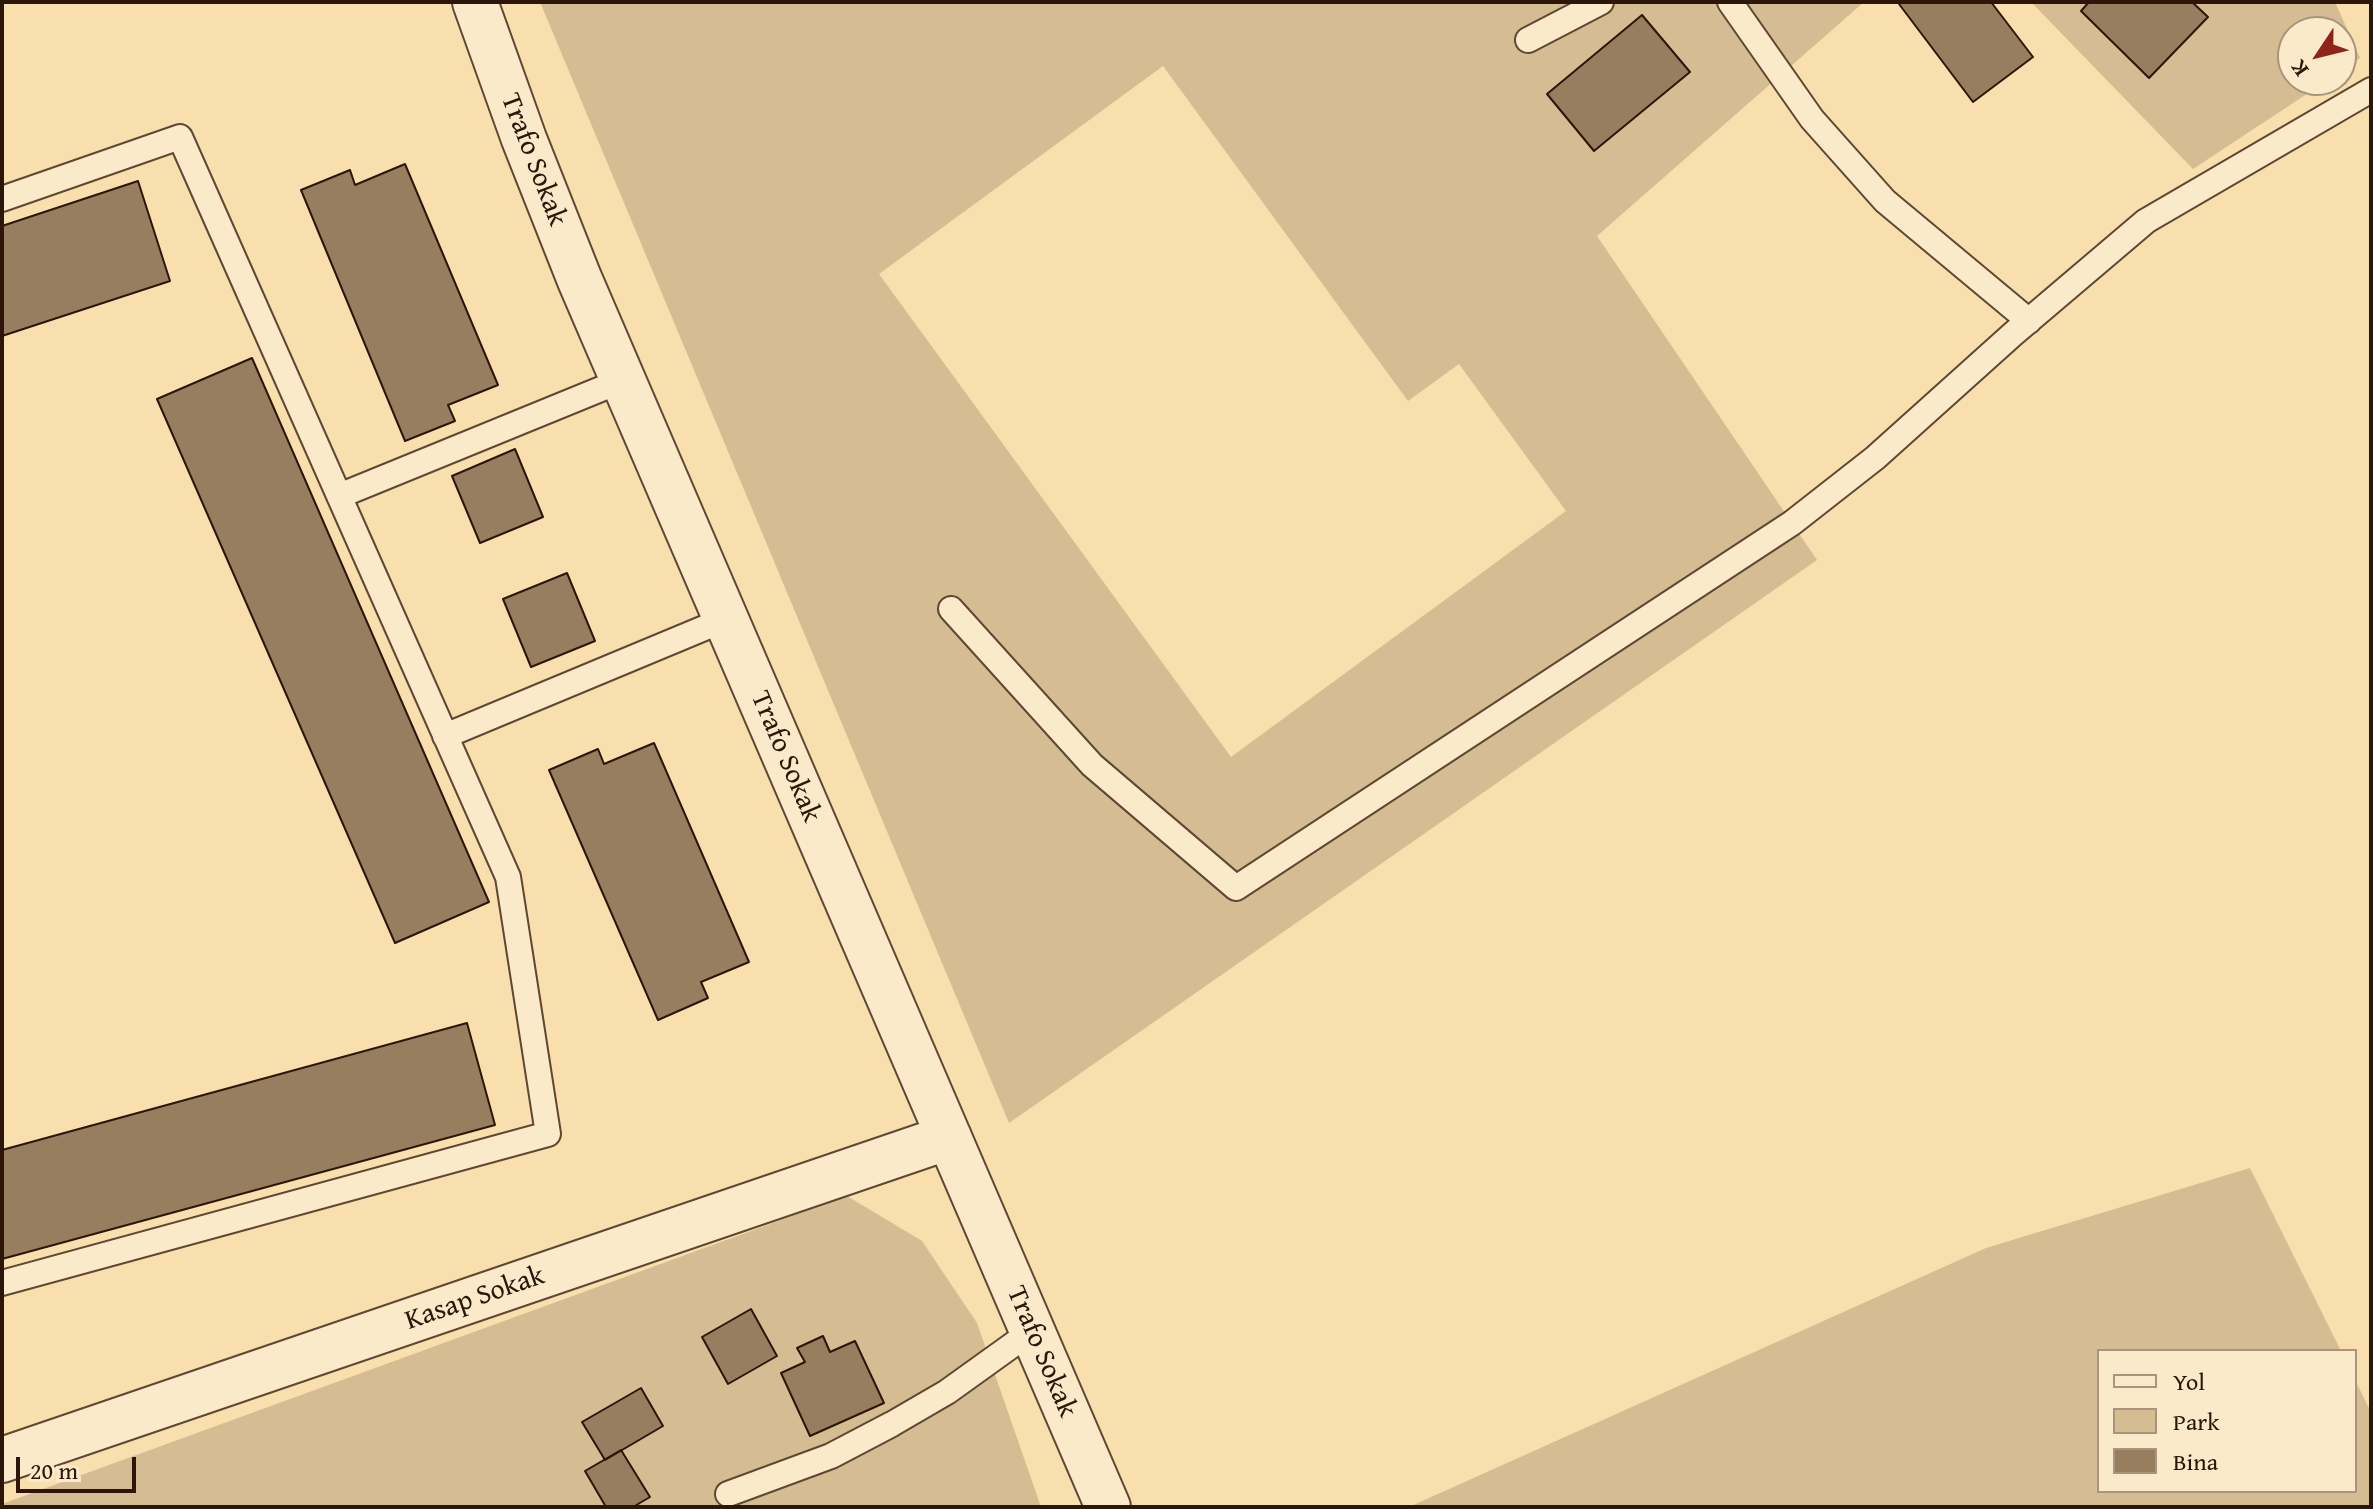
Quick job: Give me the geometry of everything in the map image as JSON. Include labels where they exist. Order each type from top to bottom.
[{"type":"street","name":"Trafo Sokak","points":[[475,2],[524,139],[623,380],[1108,1507]]},
{"type":"street","name":"Kasap Sokak","points":[[2,1460],[949,1137]]},
{"type":"lane","points":[[1528,40],[1601,2]]},
{"type":"lane","points":[[1730,2],[1812,119],[1885,201],[2029,321]]},
{"type":"lane","points":[[951,609],[1092,765],[1236,888],[1792,523],[1875,458],[2146,221],[2371,90]]},
{"type":"lane","points":[[2,199],[180,137],[508,877],[548,1134],[2,1283]]},
{"type":"lane","points":[[339,496],[623,380]]},
{"type":"lane","points":[[445,736],[726,619]]},
{"type":"lane","points":[[728,1494],[831,1456],[892,1424],[947,1392],[1032,1331]]},
{"type":"green space","points":[[540,2],[1864,2],[1597,236],[1817,560],[1009,1123]],"holes":[[[1163,66],[1408,401],[1459,364],[1566,511],[1231,757],[879,274]]]},
{"type":"green space","points":[[2031,2],[2335,2],[2341,16],[2277,16],[2277,96],[2304,96],[2193,169]]},
{"type":"green space","points":[[2250,1168],[2340,1349],[2097,1349],[2097,1493],[2357,1493],[2357,1384],[2371,1412],[2371,1507],[1409,1507],[1986,1248]]},
{"type":"green space","points":[[847,1196],[922,1241],[977,1323],[1041,1507],[2,1507],[2,1504]]},
{"type":"building","points":[[1991,2],[2033,57],[1973,102],[1899,4]]},
{"type":"building","points":[[2089,2],[2192,2],[2208,17],[2149,78],[2081,11]]},
{"type":"building","points":[[1642,15],[1690,72],[1594,151],[1547,94]]},
{"type":"building","points":[[405,164],[498,385],[448,405],[455,421],[405,441],[301,190],[350,170],[355,185]]},
{"type":"building","points":[[138,181],[170,281],[2,336],[2,226]]},
{"type":"building","points":[[252,358],[489,902],[395,943],[157,399]]},
{"type":"building","points":[[515,449],[543,517],[480,543],[452,476]]},
{"type":"building","points":[[567,573],[595,641],[531,667],[503,599]]},
{"type":"building","points":[[654,743],[749,962],[701,982],[708,998],[658,1020],[549,770],[598,749],[604,764]]},
{"type":"building","points":[[467,1023],[495,1125],[2,1259],[2,1150]]},
{"type":"building","points":[[751,1309],[777,1356],[728,1384],[702,1337]]},
{"type":"building","points":[[823,1336],[830,1352],[855,1341],[884,1403],[810,1436],[781,1373],[805,1362],[797,1348]]},
{"type":"building","points":[[641,1388],[663,1426],[605,1460],[582,1422]]},
{"type":"building","points":[[621,1450],[650,1497],[633,1507],[606,1507],[585,1471]]}]
